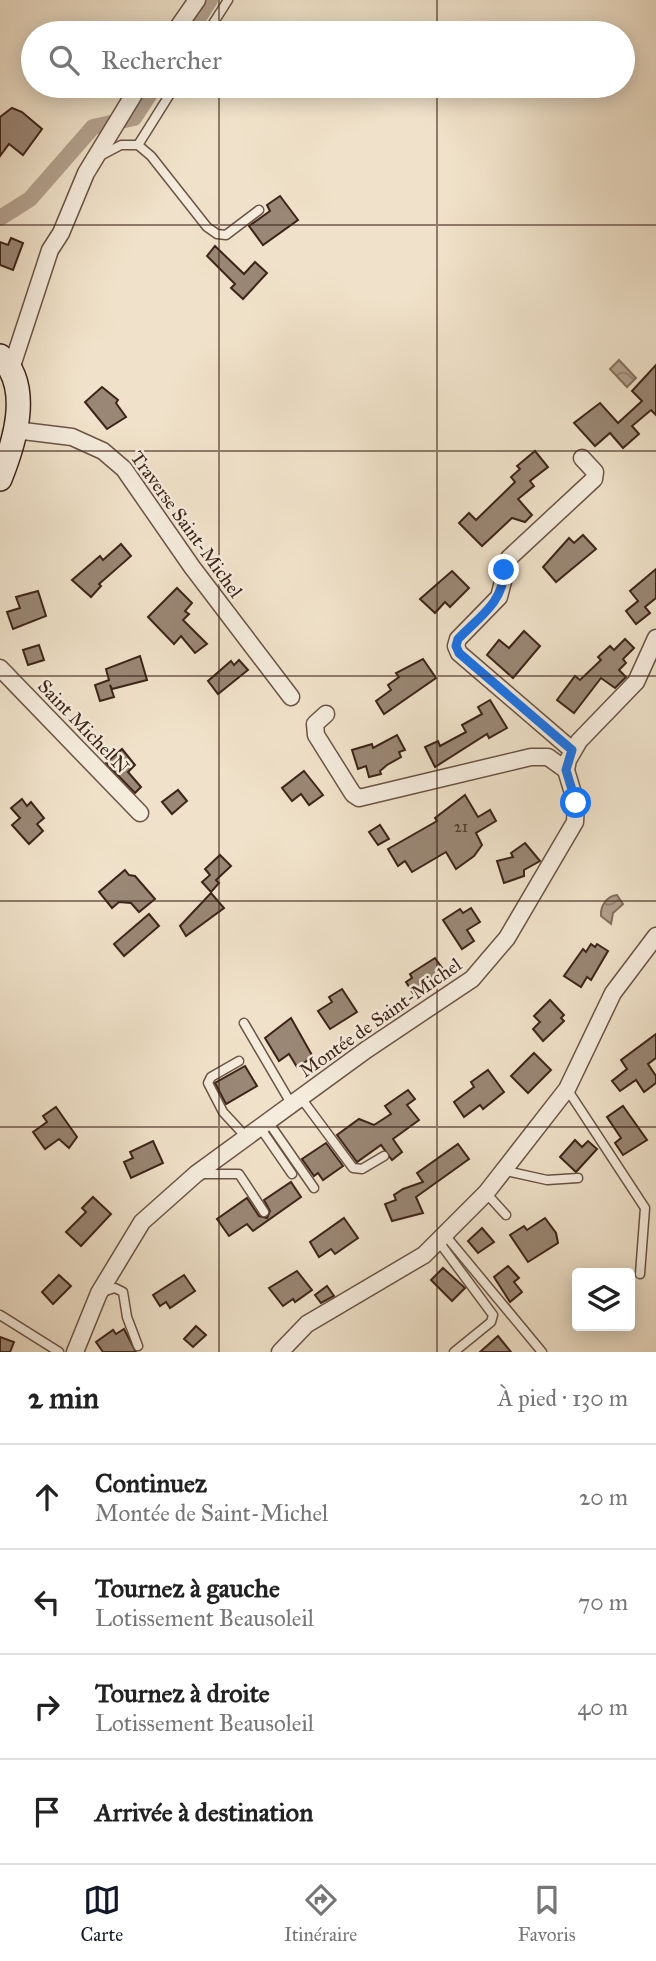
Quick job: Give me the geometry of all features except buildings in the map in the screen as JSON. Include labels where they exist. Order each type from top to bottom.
[{"type":"street","points":[[182,21],[197,0]]},
{"type":"street","points":[[0,479],[15,430],[18,398],[5,363],[39,276],[93,161],[132,98]]},
{"type":"street","name":"Traverse Saint-Michel","points":[[15,430],[72,437],[103,451],[124,469],[192,567],[291,697]]},
{"type":"street","points":[[572,750],[459,653],[456,646],[458,639],[502,592],[505,564],[509,558],[594,479],[595,472],[582,458]]},
{"type":"street","points":[[326,714],[315,724],[316,735],[359,798],[531,757],[548,757],[566,770],[572,750],[636,682],[656,638]]},
{"type":"street","name":"Saint Michel N","points":[[0,668],[140,813]]},
{"type":"street","points":[[0,684],[67,754]]},
{"type":"street","name":"Montée de Saint-Michel","points":[[75,1352],[99,1293],[142,1222],[196,1174],[366,1050],[452,995],[488,963],[507,939],[575,822],[576,803],[566,770]]},
{"type":"street","points":[[280,1352],[307,1324],[414,1261],[442,1238],[506,1171],[567,1089],[613,993],[656,936]]},
{"type":"lane","points":[[215,21],[228,0]]},
{"type":"lane","points":[[138,145],[167,98]]},
{"type":"lane","points":[[93,161],[121,145],[138,145],[151,156],[207,227],[217,234],[226,235],[259,210]]},
{"type":"lane","points":[[244,1023],[297,1101],[353,1168],[362,1170],[384,1156]]},
{"type":"lane","points":[[239,1061],[211,1077],[208,1083],[223,1112],[259,1130],[314,1188]]},
{"type":"lane","points":[[567,1089],[645,1208],[640,1274]]},
{"type":"lane","points":[[259,1130],[292,1174]]},
{"type":"lane","points":[[506,1171],[547,1180],[578,1178]]},
{"type":"lane","points":[[196,1174],[239,1174],[264,1212]]},
{"type":"lane","points":[[486,1193],[506,1215]]},
{"type":"lane","points":[[442,1238],[494,1315],[491,1322],[454,1352]]},
{"type":"lane","points":[[442,1238],[542,1352]]},
{"type":"lane","points":[[99,1293],[116,1288],[123,1292],[127,1317],[138,1346]]},
{"type":"lane","points":[[0,1315],[60,1352]]},
{"type":"water","points":[[619,360],[636,378],[627,387],[610,369]]},
{"type":"water","points":[[617,895],[623,904],[613,913],[611,924],[601,916],[602,909],[607,899]]},
{"type":"waterway","points":[[197,21],[210,0]]},
{"type":"waterway","points":[[0,218],[30,199],[93,127],[134,118],[147,98]]},
{"type":"route","points":[[504,570],[504,587],[499,597],[458,639],[456,646],[459,653],[572,750],[566,770],[576,803]]}]
